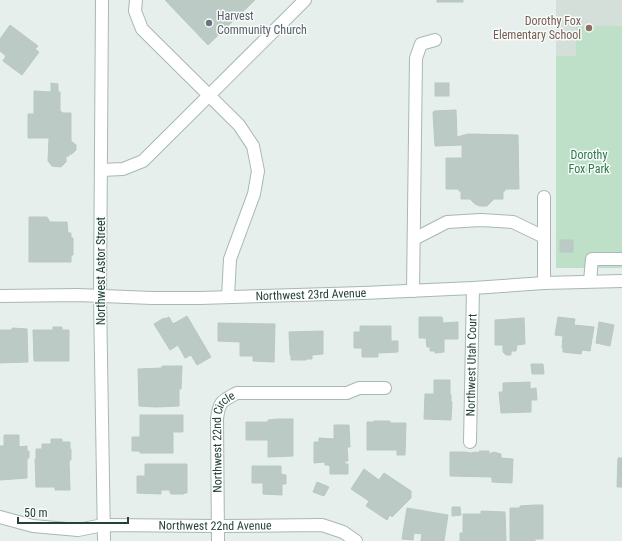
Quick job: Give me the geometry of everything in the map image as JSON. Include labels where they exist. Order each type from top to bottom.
[{"type":"street","name":"Northwest Astor Street","points":[[102,0],[100,297],[104,541]]},
{"type":"street","points":[[136,0],[135,11],[142,29],[239,125],[253,146],[258,171],[254,194],[230,259],[228,297]]},
{"type":"street","points":[[101,170],[123,169],[142,161],[305,0]]},
{"type":"street","points":[[413,291],[416,58],[421,44],[435,40]]},
{"type":"street","points":[[544,197],[544,283]]},
{"type":"street","points":[[414,239],[447,222],[480,220],[513,222],[544,237]]},
{"type":"street","points":[[590,281],[592,259],[622,259]]},
{"type":"street","name":"Northwest 23rd Avenue","points":[[0,296],[78,295],[152,298],[228,297],[413,291],[544,283],[622,281]]},
{"type":"street","name":"Northwest Utah Court","points":[[470,442],[473,288]]},
{"type":"street","name":"Northwest 22nd Circle","points":[[218,541],[217,419],[218,410],[222,401],[237,393],[347,393],[359,388],[385,388]]},
{"type":"street","name":"Northwest 22nd Avenue","points":[[1,522],[78,530],[103,526],[322,525],[343,532],[356,541]]},
{"type":"shaded area","name":"Dorothy Fox Elementary School","points":[[556,0],[622,0],[622,56],[556,56]]},
{"type":"green space","name":"Dorothy Fox Park","points":[[576,26],[622,26],[622,268],[556,268],[556,56],[576,56]]},
{"type":"building","name":"Harvest Community Church","points":[[165,0],[255,0],[208,45]]},
{"type":"building","points":[[437,0],[463,0],[463,2],[437,2]]},
{"type":"building","points":[[10,25],[38,46],[35,49],[39,52],[22,75],[3,61],[6,56],[0,51],[0,39]]},
{"type":"building","points":[[51,83],[58,84],[58,92],[60,92],[60,111],[63,113],[71,113],[71,141],[76,145],[76,150],[72,154],[69,154],[69,156],[66,156],[66,162],[61,167],[52,166],[48,161],[49,138],[28,138],[28,114],[34,114],[34,91],[51,92]]},
{"type":"building","points":[[435,83],[449,83],[449,96],[435,96]]},
{"type":"building","points":[[456,110],[457,137],[468,134],[518,135],[519,189],[505,189],[505,191],[503,191],[503,199],[494,199],[487,206],[480,206],[475,204],[470,199],[461,199],[461,191],[459,191],[459,189],[446,189],[446,158],[462,158],[462,145],[435,146],[433,113],[434,111]]},
{"type":"building","points":[[29,217],[47,217],[50,222],[67,222],[68,233],[71,233],[71,238],[73,238],[73,255],[71,255],[71,262],[29,262]]},
{"type":"building","points":[[560,240],[573,240],[573,252],[560,252]]},
{"type":"building","points":[[187,316],[211,357],[197,365],[191,355],[185,358],[178,345],[170,350],[154,324],[164,318],[169,317],[173,324]]},
{"type":"building","points":[[419,317],[442,317],[443,323],[458,322],[458,339],[444,339],[444,352],[435,353],[435,351],[430,351],[430,347],[427,347],[426,338],[419,338]]},
{"type":"building","points":[[558,317],[575,319],[574,325],[594,327],[590,351],[582,350],[581,354],[563,352],[563,336],[555,335]]},
{"type":"building","points":[[524,318],[525,344],[517,345],[516,351],[511,351],[511,355],[506,355],[503,352],[503,345],[495,345],[495,320]]},
{"type":"building","points":[[599,322],[614,325],[610,346],[596,343]]},
{"type":"building","points":[[218,323],[275,324],[274,362],[253,361],[253,356],[240,356],[240,342],[218,341]]},
{"type":"building","points":[[360,326],[391,326],[391,341],[398,341],[398,352],[378,353],[378,357],[362,357],[362,348],[354,348],[354,332],[360,332]]},
{"type":"building","points":[[53,327],[62,327],[62,330],[69,330],[69,361],[34,361],[33,330],[53,330]]},
{"type":"building","points":[[12,328],[27,329],[28,362],[0,363],[0,330],[12,330]]},
{"type":"building","points":[[323,331],[323,354],[312,355],[312,359],[291,360],[289,332]]},
{"type":"building","points":[[531,364],[543,364],[544,374],[532,374]]},
{"type":"building","points":[[162,366],[182,366],[181,389],[179,389],[179,406],[139,406],[138,369],[162,368]]},
{"type":"building","points":[[434,380],[450,380],[450,394],[452,402],[451,420],[424,419],[425,394],[434,394]]},
{"type":"building","points":[[530,382],[530,389],[536,388],[537,400],[531,400],[531,412],[501,413],[499,392],[503,392],[503,383]]},
{"type":"building","points":[[140,415],[183,415],[183,432],[169,432],[173,433],[173,453],[140,453],[140,451],[132,451],[132,437],[140,437]]},
{"type":"building","points":[[293,419],[293,456],[268,457],[268,440],[246,440],[246,422],[268,422],[268,420]]},
{"type":"building","points":[[367,422],[406,423],[405,455],[397,455],[397,450],[367,450]]},
{"type":"building","points":[[334,425],[349,425],[350,447],[347,447],[348,461],[345,461],[345,464],[348,464],[348,474],[330,474],[330,466],[325,465],[325,462],[314,463],[314,442],[319,442],[319,438],[334,439]]},
{"type":"building","points":[[4,435],[19,435],[19,447],[27,446],[29,458],[27,458],[27,478],[0,480],[0,446],[4,446]]},
{"type":"building","points":[[51,439],[62,439],[62,442],[70,442],[70,490],[55,490],[55,487],[36,487],[36,449],[42,449],[42,444],[51,444]]},
{"type":"building","points":[[479,451],[489,451],[489,454],[494,452],[501,454],[501,458],[513,459],[512,483],[492,482],[492,477],[450,476],[450,452],[479,453]]},
{"type":"building","points":[[618,458],[622,458],[622,487],[617,487]]},
{"type":"building","points":[[145,464],[187,464],[187,493],[171,494],[170,490],[161,490],[161,494],[137,493],[137,476],[145,476]]},
{"type":"building","points":[[252,466],[281,466],[281,474],[286,475],[286,484],[282,484],[282,495],[263,494],[263,483],[252,483]]},
{"type":"building","points":[[364,469],[379,480],[384,473],[411,491],[411,498],[392,517],[390,515],[387,520],[366,506],[369,501],[351,489]]},
{"type":"building","points":[[317,482],[329,487],[324,496],[313,492]]},
{"type":"building","points":[[543,505],[543,539],[535,539],[535,541],[510,541],[510,508]]},
{"type":"building","points":[[452,507],[460,507],[461,515],[452,516]]},
{"type":"building","points":[[407,508],[448,515],[444,541],[421,541],[422,534],[414,533],[413,540],[402,539]]},
{"type":"building","points":[[481,511],[505,512],[506,541],[460,541],[460,533],[463,533],[463,514],[481,514]]},
{"type":"place","name":"Harvest Community Church","points":[[209,23]]},
{"type":"place","name":"Dorothy Fox Elementary School","points":[[589,28]]}]
